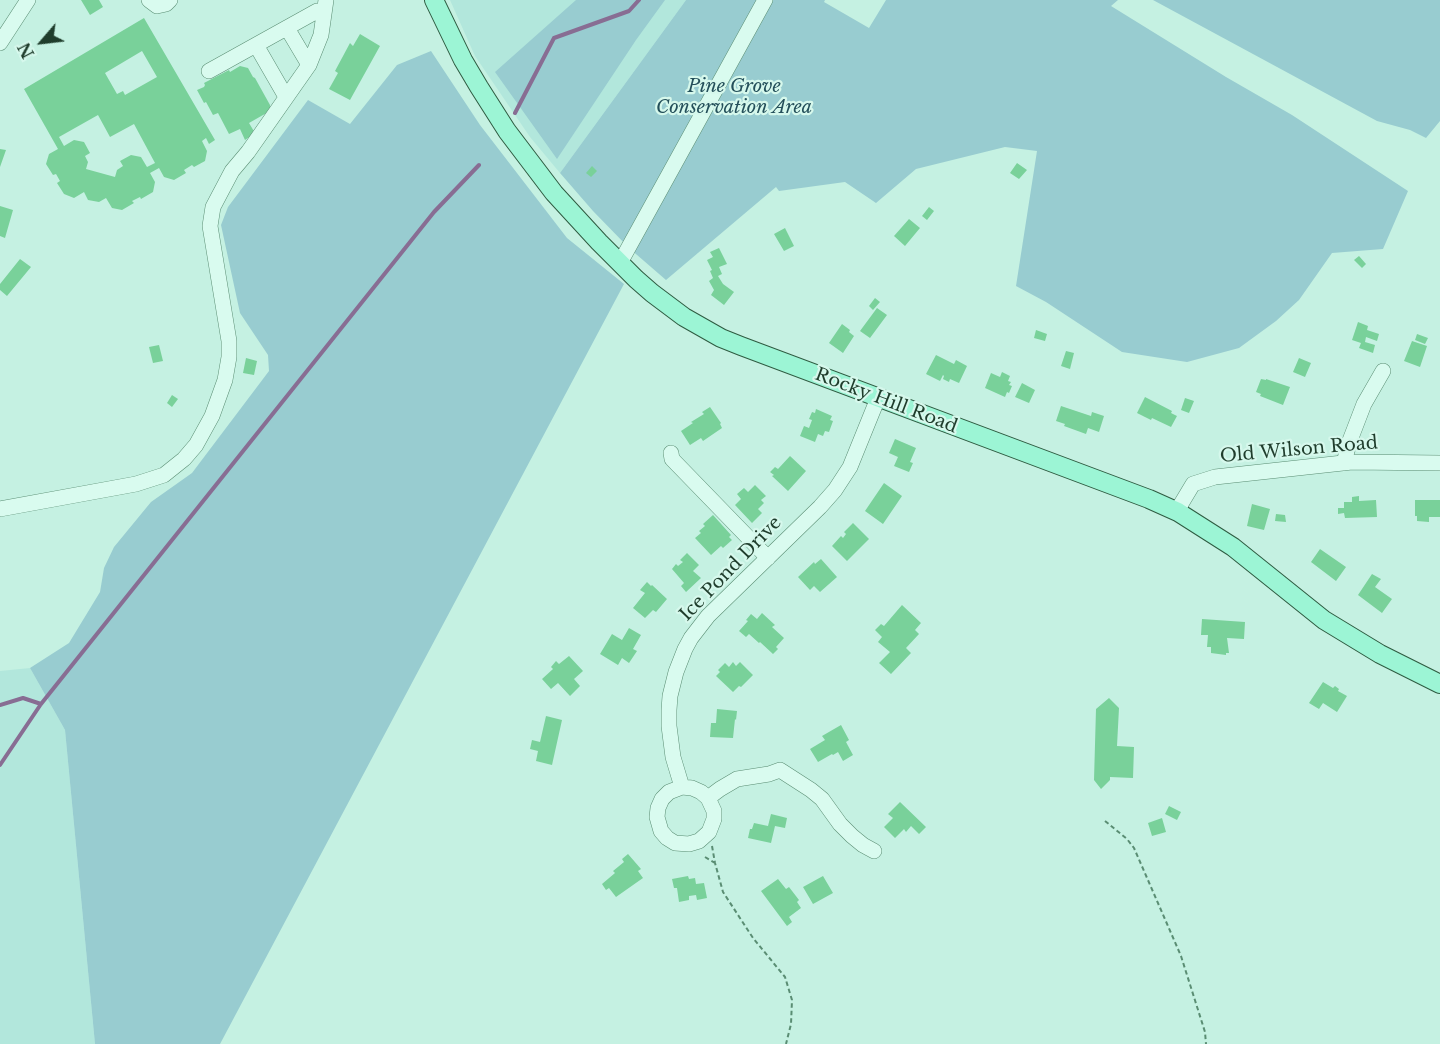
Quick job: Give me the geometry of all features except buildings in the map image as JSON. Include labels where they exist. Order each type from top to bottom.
[{"type":"main road","name":"Rocky Hill Road","points":[[434,0],[463,60],[479,87],[507,131],[554,193],[620,263],[652,293],[684,317],[741,346],[1149,499],[1178,512],[1233,547],[1324,620],[1373,650],[1440,684]]},
{"type":"street","points":[[0,43],[28,0]]},
{"type":"street","points":[[148,0],[158,6],[170,0]]},
{"type":"street","points":[[620,263],[765,0]]},
{"type":"street","points":[[0,509],[136,484],[164,475],[184,459],[196,444],[212,416],[225,380],[229,357],[229,340],[210,226],[213,207],[232,171],[309,65],[321,35],[319,8],[209,72]]},
{"type":"street","points":[[287,28],[309,65]]},
{"type":"street","points":[[256,45],[286,97]]},
{"type":"street","points":[[1348,462],[1353,456],[1349,443],[1364,404],[1383,371]]},
{"type":"street","name":"Ice Pond Drive","points":[[682,787],[673,757],[669,726],[670,696],[676,672],[688,644],[708,616],[835,490],[850,467],[878,398]]},
{"type":"street","points":[[670,453],[672,459],[768,558]]},
{"type":"street","name":"Old Wilson Road","points":[[1178,512],[1194,484],[1215,477],[1348,462],[1440,463]]},
{"type":"street","points":[[708,798],[736,779],[780,770],[811,789],[852,836],[874,851]]},
{"type":"street","points":[[682,787],[696,789],[708,798],[714,815],[713,824],[709,832],[699,841],[685,844],[671,840],[661,831],[657,817],[660,803],[669,792],[682,787]]},
{"type":"path","points":[[1105,821],[1127,839],[1134,848],[1181,956],[1205,1032],[1206,1044]]},
{"type":"path","points":[[709,832],[723,892],[753,938],[785,977],[792,1000],[791,1024],[786,1044]]},
{"type":"path","points":[[705,857],[715,863]]},
{"type":"shaded area","points":[[450,0],[686,0],[560,173],[530,137],[475,56]]},
{"type":"shaded area","points":[[30,668],[65,730],[95,1044],[0,1044],[0,671]]},
{"type":"green space","points":[[576,0],[665,0],[557,159],[495,72]]},
{"type":"green space","name":"Pine Grove Conservation Area","points":[[686,0],[825,0],[824,2],[869,28],[886,0],[1118,0],[1111,6],[1292,115],[1408,191],[1383,249],[1332,253],[1299,300],[1276,321],[1239,348],[1187,362],[1122,352],[1046,302],[1016,286],[1037,151],[1005,147],[916,169],[876,203],[845,182],[779,191],[776,187],[666,280],[629,248],[560,173]]},
{"type":"green space","points":[[1153,0],[1440,0],[1440,121],[1426,138],[1410,130],[1377,121]]},
{"type":"green space","points":[[431,51],[480,125],[567,238],[624,284],[220,1044],[95,1044],[65,730],[30,668],[69,643],[100,592],[104,568],[114,547],[151,502],[192,473],[269,371],[268,355],[240,313],[221,225],[228,207],[308,100],[350,124],[397,65]]},
{"type":"waterway","points":[[515,113],[554,38],[629,11],[639,0]]},
{"type":"waterway","points":[[0,765],[41,704],[434,212],[479,165]]},
{"type":"waterway","points":[[0,705],[23,698],[41,704]]}]
